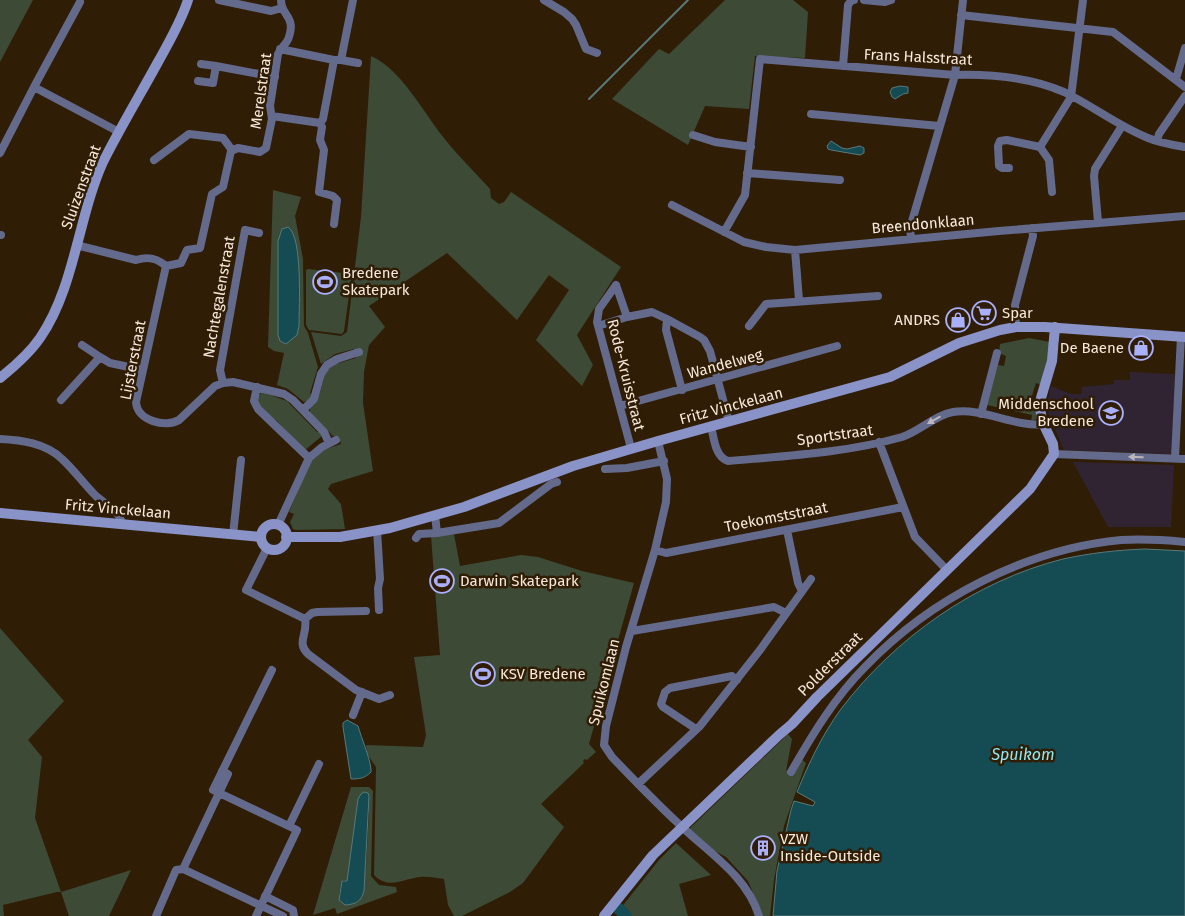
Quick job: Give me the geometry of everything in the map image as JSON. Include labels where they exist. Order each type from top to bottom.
[{"type":"street","name":"Sluizenstraat","points":[[1,374],[24,358],[45,330],[63,288],[98,175],[171,39],[184,13],[188,0]]},
{"type":"street","points":[[219,0],[271,11],[282,4]]},
{"type":"street","points":[[320,123],[323,119],[353,0]]},
{"type":"street","points":[[544,0],[569,16],[576,25],[586,49],[597,53]]},
{"type":"street","points":[[843,66],[848,8],[852,0]]},
{"type":"street","points":[[864,0],[885,2],[892,0]]},
{"type":"street","points":[[911,239],[910,228],[939,126],[956,75],[963,0]]},
{"type":"street","points":[[1040,148],[1071,96],[1082,0]]},
{"type":"street","points":[[0,153],[80,2]]},
{"type":"street","name":"Merelstraat","points":[[232,150],[238,148],[260,152],[264,151],[267,146],[272,116],[270,106],[280,49],[288,41],[292,26],[291,20],[282,4]]},
{"type":"street","points":[[961,15],[1113,32],[1185,87]]},
{"type":"street","points":[[1176,79],[1185,48]]},
{"type":"street","points":[[280,49],[358,63]]},
{"type":"street","name":"Frans Halsstraat","points":[[751,147],[760,59],[956,75],[985,74],[1015,78],[1053,88],[1071,96],[1122,126],[1157,141],[1185,147]]},
{"type":"street","points":[[201,64],[275,77]]},
{"type":"street","points":[[198,81],[213,83],[216,66]]},
{"type":"street","points":[[34,87],[120,132]]},
{"type":"street","points":[[1157,141],[1159,134],[1185,96]]},
{"type":"street","points":[[811,114],[939,126]]},
{"type":"street","points":[[272,116],[320,123]]},
{"type":"street","points":[[320,123],[322,127],[320,140],[324,150],[319,192],[333,196],[337,200],[334,224]]},
{"type":"street","points":[[1098,222],[1095,169],[1122,126]]},
{"type":"street","points":[[76,245],[136,260],[145,257],[152,258],[166,266],[181,263],[188,250],[198,249],[201,246],[212,194],[223,187],[232,150],[223,138],[185,133],[154,160]]},
{"type":"street","points":[[693,135],[715,142],[751,147],[745,196],[724,232]]},
{"type":"street","points":[[1009,168],[999,166],[998,146],[1000,141],[1010,140],[1040,148],[1049,159],[1052,192]]},
{"type":"street","points":[[747,173],[840,180]]},
{"type":"street","name":"Breendonklaan","points":[[672,205],[744,242],[766,247],[796,250],[1098,222],[1185,216]]},
{"type":"street","points":[[1016,327],[1015,305],[1033,236],[1032,228]]},
{"type":"street","name":"Nachtegalenstraat","points":[[223,383],[220,371],[245,230],[259,233]]},
{"type":"street","points":[[796,250],[799,300]]},
{"type":"street","name":"Lijsterstraat","points":[[166,266],[143,370],[137,409],[140,415],[145,418],[166,423],[177,421],[214,387],[223,383]]},
{"type":"street","name":"Rode-Kruisstraat","points":[[626,317],[616,285],[600,309],[597,319],[631,448]]},
{"type":"street","points":[[749,326],[766,304],[799,300],[878,296]]},
{"type":"street","points":[[598,326],[626,317],[652,312],[695,333],[704,340],[710,351],[729,422]]},
{"type":"street","points":[[667,319],[666,330],[682,390]]},
{"type":"street","name":"Fritz Vinckelaan","points":[[286,537],[340,537],[377,530],[435,515],[552,480],[631,448],[890,378],[959,343],[1016,327],[1055,327],[1183,336]]},
{"type":"street","points":[[1055,327],[1052,361],[1040,402],[1041,416],[1052,440],[1054,454],[1185,459]]},
{"type":"street","points":[[1175,458],[1183,336]]},
{"type":"street","points":[[82,345],[110,363],[143,370]]},
{"type":"street","name":"Wandelweg","points":[[620,406],[837,346]]},
{"type":"street","points":[[303,410],[314,399],[325,366],[334,360],[359,352]]},
{"type":"street","points":[[981,414],[997,353]]},
{"type":"street","points":[[62,400],[100,357]]},
{"type":"street","points":[[223,383],[233,382],[284,394],[292,399],[332,442],[317,450],[310,458],[278,525]]},
{"type":"street","points":[[258,387],[254,401],[258,408],[310,458]]},
{"type":"street","name":"Sportstraat","points":[[711,426],[720,456],[728,461],[823,451],[879,442],[906,435],[950,413],[967,411],[1032,424],[1044,424]]},
{"type":"street","points":[[0,439],[37,445],[56,454],[96,496],[119,516],[122,524]]},
{"type":"street","name":"Spuikomlaan","points":[[658,441],[667,479],[666,502],[604,740],[608,753],[638,784],[681,827],[732,872],[744,886],[755,904],[759,916]]},
{"type":"street","points":[[879,442],[915,537],[947,570]]},
{"type":"street","name":"Polderstraat","points":[[604,916],[653,855],[792,724],[817,697],[1030,489],[1054,454]]},
{"type":"street","points":[[233,535],[241,460]]},
{"type":"street","points":[[605,469],[627,468],[664,461]]},
{"type":"street","points":[[416,538],[419,534],[499,523],[552,480]]},
{"type":"street","name":"Toekomststraat","points":[[655,550],[666,552],[903,507]]},
{"type":"street","name":"Fritz Vinckelaan","points":[[0,513],[261,537]]},
{"type":"street","points":[[435,515],[437,532]]},
{"type":"street","points":[[273,524],[278,525],[284,530],[286,537],[284,544],[280,548],[273,550],[267,548],[262,543],[263,530],[273,524]]},
{"type":"street","points":[[377,530],[380,579],[378,588],[379,610]]},
{"type":"street","points":[[787,530],[798,583],[802,591]]},
{"type":"street","points":[[791,772],[828,714],[864,667],[916,621],[948,600],[996,574],[1043,557],[1071,550],[1121,540],[1185,542]]},
{"type":"street","points":[[267,548],[246,590],[305,619],[307,627],[302,643],[303,649],[319,663],[356,690],[379,699],[390,696]]},
{"type":"street","points":[[638,784],[696,729],[737,680],[811,579]]},
{"type":"street","points":[[632,631],[774,607],[786,613]]},
{"type":"street","points":[[305,619],[317,612],[366,611]]},
{"type":"street","points":[[256,916],[297,830],[213,790],[272,670]]},
{"type":"street","points":[[696,729],[663,707],[661,704],[665,692],[670,688],[732,676],[737,680]]},
{"type":"street","points":[[353,715],[362,692]]},
{"type":"street","points":[[289,826],[319,764]]},
{"type":"street","points":[[183,869],[218,793]]},
{"type":"street","points":[[156,916],[176,870],[183,869],[283,916]]},
{"type":"street","points":[[265,896],[293,910],[294,916]]},
{"type":"shaded area","name":"Middenschool Bredene","points":[[1130,372],[1175,374],[1172,454],[1064,450],[1046,408],[1051,386],[1071,394],[1081,394],[1082,387],[1114,384],[1114,380],[1130,380]]},
{"type":"shaded area","name":"Middenschool Bredene","points":[[1073,462],[1174,465],[1171,527],[1108,527]]},
{"type":"green space","points":[[0,0],[33,0],[0,62]]},
{"type":"green space","points":[[725,0],[793,0],[808,12],[805,58],[755,56],[749,109],[705,106],[688,145],[612,99],[659,49],[669,54]]},
{"type":"green space","points":[[371,56],[382,62],[402,81],[449,145],[490,189],[491,198],[499,204],[504,202],[511,192],[621,267],[577,335],[593,365],[582,386],[536,340],[569,290],[549,275],[517,320],[447,253],[369,306],[385,327],[369,345],[364,372],[363,403],[373,471],[331,484],[328,489],[341,504],[345,529],[296,530],[293,529],[290,522],[294,514],[289,512],[309,465],[315,456],[323,450],[341,444],[339,437],[333,436],[310,413],[310,406],[320,393],[326,371],[338,361],[339,363],[356,358],[354,349],[335,354],[321,364],[311,332],[341,336],[347,332],[361,217]]},
{"type":"green space","points":[[273,190],[301,197],[295,216],[303,259],[304,326],[308,333],[318,367],[310,393],[312,395],[310,399],[304,402],[288,389],[277,385],[284,353],[274,351],[268,347]]},
{"type":"green space","points":[[306,270],[352,274],[342,334],[309,330],[306,325]]},
{"type":"green space","points":[[1029,338],[1050,342],[1048,361],[1041,385],[1036,383],[1031,399],[1037,401],[1037,419],[1031,421],[1032,415],[987,405],[998,365],[1004,366],[1006,356],[999,353],[1000,344]]},
{"type":"green space","points":[[262,392],[287,401],[317,432],[320,431],[323,435],[304,451],[276,420],[274,421],[258,405],[257,398]]},
{"type":"green space","points":[[454,534],[460,566],[521,555],[538,557],[582,571],[634,583],[589,744],[596,752],[587,760],[585,759],[584,763],[541,804],[564,827],[523,883],[510,892],[462,916],[454,916],[448,905],[444,879],[423,877],[390,883],[374,875],[376,767],[367,754],[366,745],[423,747],[426,735],[414,657],[440,655],[431,536]]},
{"type":"green space","points":[[0,628],[64,701],[28,740],[42,757],[35,818],[61,892],[3,905],[4,916],[0,916]]},
{"type":"green space","points":[[788,734],[792,739],[786,771],[791,768],[798,756],[806,763],[784,826],[774,880],[770,916],[763,916],[748,881],[726,857],[711,849],[688,830]]},
{"type":"green space","points":[[351,787],[369,787],[373,791],[371,876],[379,885],[396,887],[397,892],[337,914],[335,908],[313,915]],"holes":[[[358,799],[369,811],[366,867],[358,902],[345,905],[339,895],[342,881],[347,881]]]},
{"type":"green space","points":[[676,843],[711,875],[679,884],[688,916],[627,916],[620,909],[659,860]]},
{"type":"green space","points":[[131,870],[109,916],[69,916],[61,892]]},
{"type":"water","points":[[908,87],[908,93],[895,99],[890,92],[892,88]]},
{"type":"water","points":[[831,141],[847,149],[860,146],[864,148],[864,153],[860,155],[828,149],[827,146]]},
{"type":"water","points":[[288,227],[293,233],[298,257],[299,326],[297,335],[286,344],[280,341],[278,335],[278,241],[282,229]]},
{"type":"water","name":"Spuikom","points":[[1145,549],[1185,551],[1185,916],[773,916],[777,871],[794,801],[813,806],[815,802],[797,792],[806,770],[822,739],[841,709],[862,683],[886,659],[939,616],[968,597],[999,582],[1030,569],[1063,559],[1104,552]]},
{"type":"water","points":[[347,720],[358,726],[370,763],[371,772],[367,776],[351,779],[343,727],[343,723]]},
{"type":"water","points":[[364,792],[368,793],[369,796],[364,891],[358,902],[345,905],[339,900],[342,881],[347,881],[358,799]]},
{"type":"waterway","points":[[589,99],[688,0]]},
{"type":"waterway","points":[[619,909],[626,916]]},
{"type":"place","name":"Bredene Skatepark","points":[[325,282]]},
{"type":"place","name":"Spar","points":[[984,313]]},
{"type":"place","name":"ANDRS","points":[[958,320]]},
{"type":"place","name":"De Baene","points":[[1141,348]]},
{"type":"place","name":"Middenschool Bredene","points":[[1111,413]]},
{"type":"place","name":"Darwin Skatepark","points":[[442,581]]},
{"type":"place","name":"KSV Bredene","points":[[483,674]]},
{"type":"place","name":"VZW Inside-Outside","points":[[763,848]]}]
